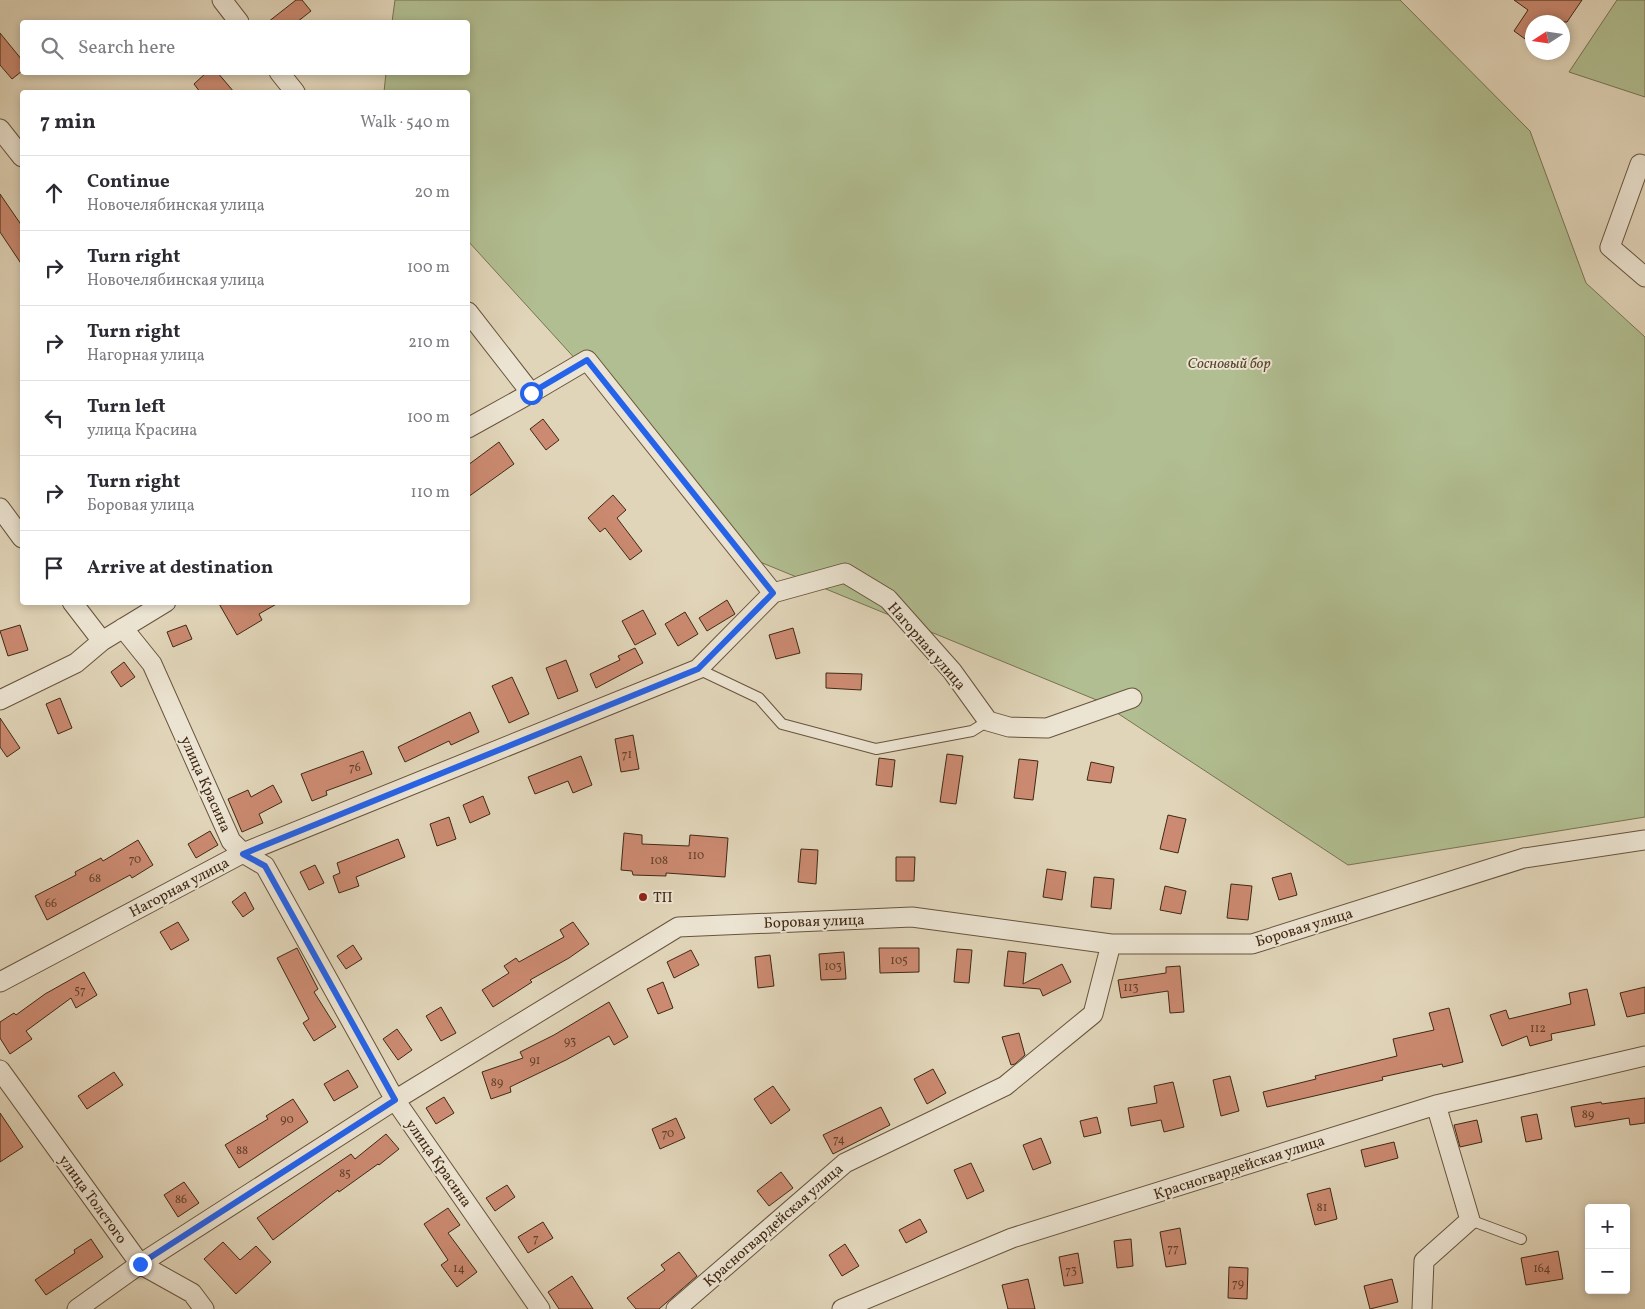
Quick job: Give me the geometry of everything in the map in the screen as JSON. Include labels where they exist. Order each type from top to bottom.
[{"type":"street","points":[[222,0],[238,20]]},
{"type":"street","points":[[281,75],[292,90]]},
{"type":"street","points":[[0,129],[20,154]]},
{"type":"street","points":[[1640,164],[1610,247],[1645,277]]},
{"type":"street","points":[[470,315],[531,393]]},
{"type":"street","points":[[470,427],[587,360],[773,593]]},
{"type":"street","points":[[0,508],[20,535]]},
{"type":"street","name":"Нагорная улица","points":[[0,982],[243,854],[698,669],[773,593],[844,573],[888,599],[952,671],[988,721]]},
{"type":"street","points":[[74,605],[102,641]]},
{"type":"street","points":[[0,700],[76,663],[102,641],[161,605]]},
{"type":"street","name":"улица Красина","points":[[124,628],[152,664],[231,841],[243,854],[265,866],[395,1100],[540,1309]]},
{"type":"street","points":[[988,721],[1010,727],[1047,728],[1132,698]]},
{"type":"street","name":"Боровая улица","points":[[78,1309],[140,1264],[395,1100],[678,927],[912,917],[1111,944],[1252,944],[1524,858],[1645,840]]},
{"type":"street","name":"Красногвардейская улица","points":[[676,1309],[845,1163],[1005,1086],[1094,1014],[1111,944]]},
{"type":"street","name":"Красногвардейская улица","points":[[842,1309],[1012,1238],[1436,1105],[1645,1056]]},
{"type":"street","name":"улица Толстого","points":[[0,1070],[140,1264],[192,1293],[204,1309]]},
{"type":"street","points":[[1422,1309],[1424,1261],[1470,1220],[1436,1105]]},
{"type":"lane","points":[[698,669],[759,698],[782,724],[876,749],[972,731],[988,721]]},
{"type":"lane","points":[[1470,1220],[1521,1239]]},
{"type":"green space","name":"Сосновый бор","points":[[395,0],[1400,0],[1530,131],[1586,283],[1645,337],[1645,817],[1348,865],[1099,701],[760,562],[470,243],[470,90],[384,90],[386,75],[470,75],[470,20],[392,20]]},
{"type":"green space","points":[[1617,0],[1645,0],[1645,97],[1569,72]]},
{"type":"building","points":[[296,0],[302,0],[311,11],[300,20],[271,20]]},
{"type":"building","points":[[1514,0],[1582,0],[1570,18],[1570,15],[1525,15],[1525,39],[1514,31],[1528,10]]},
{"type":"building","points":[[0,33],[20,58],[20,73],[12,79],[0,65]]},
{"type":"building","points":[[204,75],[220,75],[232,90],[198,90],[194,84]]},
{"type":"building","points":[[0,194],[20,223],[20,262],[0,232]]},
{"type":"building","points":[[543,419],[559,440],[546,450],[530,429]]},
{"type":"building","points":[[499,442],[514,464],[470,496],[470,464]]},
{"type":"building","points":[[613,495],[626,510],[617,518],[642,551],[630,560],[605,528],[600,532],[588,518]]},
{"type":"building","points":[[727,600],[735,614],[707,631],[699,618]]},
{"type":"building","points":[[220,605],[275,605],[259,614],[262,620],[237,635]]},
{"type":"building","points":[[643,610],[656,634],[635,645],[622,621]]},
{"type":"building","points":[[685,612],[698,634],[678,646],[665,624]]},
{"type":"building","points":[[20,625],[28,650],[8,656],[0,631]]},
{"type":"building","points":[[186,625],[192,639],[173,647],[167,632]]},
{"type":"building","points":[[793,628],[800,653],[776,659],[769,635]]},
{"type":"building","points":[[635,648],[643,663],[596,688],[590,674],[620,660],[618,656]]},
{"type":"building","points":[[566,660],[578,691],[558,699],[546,668]]},
{"type":"building","points":[[124,662],[135,677],[121,687],[111,672]]},
{"type":"building","points":[[826,673],[862,674],[861,690],[826,688]]},
{"type":"building","points":[[512,677],[529,714],[509,723],[492,686]]},
{"type":"building","points":[[60,698],[72,728],[58,734],[46,704]]},
{"type":"building","points":[[470,712],[479,732],[451,745],[449,741],[405,762],[398,747]]},
{"type":"building","points":[[0,718],[20,748],[7,757],[0,747]]},
{"type":"building","points":[[633,735],[639,769],[621,772],[615,739]]},
{"type":"building","points":[[363,751],[372,774],[326,791],[327,795],[312,801],[301,774]]},
{"type":"building","points":[[947,754],[963,756],[956,804],[940,802]]},
{"type":"building","points":[[581,756],[592,785],[573,793],[568,781],[535,794],[528,777]]},
{"type":"building","points":[[879,758],[895,760],[892,787],[876,785]]},
{"type":"building","points":[[1019,759],[1038,761],[1033,800],[1014,798]]},
{"type":"building","points":[[1091,762],[1114,767],[1111,783],[1087,780]]},
{"type":"building","points":[[273,785],[282,802],[259,814],[263,823],[242,832],[228,799],[248,790],[251,797]]},
{"type":"building","points":[[483,796],[490,814],[470,823],[463,805]]},
{"type":"building","points":[[1168,815],[1186,819],[1178,853],[1160,849]]},
{"type":"building","points":[[449,817],[456,839],[437,846],[430,824]]},
{"type":"building","points":[[210,831],[218,845],[196,858],[188,844]]},
{"type":"building","points":[[624,833],[642,835],[642,844],[689,846],[690,835],[728,838],[725,877],[666,873],[666,876],[633,875],[632,871],[621,870]]},
{"type":"building","points":[[398,839],[405,857],[356,877],[359,886],[339,893],[333,876],[340,873],[337,863]]},
{"type":"building","points":[[138,840],[153,865],[132,878],[130,875],[47,920],[35,896],[76,875],[75,872],[101,858],[103,861]]},
{"type":"building","points":[[801,849],[818,850],[816,884],[798,882]]},
{"type":"building","points":[[896,857],[915,857],[914,881],[896,881]]},
{"type":"building","points":[[315,865],[324,883],[309,890],[300,872]]},
{"type":"building","points":[[1047,869],[1066,872],[1062,900],[1043,897]]},
{"type":"building","points":[[1291,873],[1297,895],[1279,900],[1272,878]]},
{"type":"building","points":[[1094,877],[1114,879],[1111,909],[1091,907]]},
{"type":"building","points":[[1231,884],[1252,886],[1248,920],[1227,918]]},
{"type":"building","points":[[1165,886],[1186,891],[1181,914],[1160,910]]},
{"type":"building","points":[[245,892],[254,909],[243,917],[232,902]]},
{"type":"building","points":[[178,922],[189,940],[171,950],[160,932]]},
{"type":"building","points":[[573,922],[589,944],[569,958],[530,980],[532,982],[493,1007],[482,990],[509,973],[504,966],[516,958],[519,962],[564,937],[560,930]]},
{"type":"building","points":[[353,945],[362,959],[346,969],[337,956]]},
{"type":"building","points":[[297,948],[318,989],[314,992],[336,1027],[314,1041],[303,1023],[309,1019],[277,958]]},
{"type":"building","points":[[879,948],[919,948],[919,972],[880,973]]},
{"type":"building","points":[[957,949],[972,950],[969,983],[954,982]]},
{"type":"building","points":[[691,950],[699,965],[674,978],[667,962]]},
{"type":"building","points":[[1008,951],[1026,953],[1023,984],[1062,964],[1071,982],[1043,996],[1040,989],[1004,986]]},
{"type":"building","points":[[844,952],[846,979],[821,980],[819,954]]},
{"type":"building","points":[[770,955],[774,986],[758,988],[755,957]]},
{"type":"building","points":[[1180,966],[1184,1012],[1170,1013],[1168,991],[1121,998],[1118,980],[1166,973],[1166,967]]},
{"type":"building","points":[[84,972],[97,995],[76,1008],[71,998],[26,1031],[32,1039],[10,1054],[0,1038],[0,1022],[14,1013],[16,1015],[45,994]]},
{"type":"building","points":[[663,982],[673,1008],[658,1014],[647,989]]},
{"type":"building","points":[[1645,987],[1645,1013],[1627,1017],[1620,993]]},
{"type":"building","points":[[1587,989],[1595,1025],[1551,1034],[1552,1040],[1530,1046],[1527,1036],[1502,1046],[1490,1015],[1506,1010],[1509,1019],[1571,1004],[1569,993]]},
{"type":"building","points":[[609,1002],[628,1037],[614,1045],[609,1036],[566,1060],[510,1087],[511,1092],[491,1099],[482,1072],[523,1058],[520,1052],[554,1035]]},
{"type":"building","points":[[441,1007],[456,1033],[441,1041],[426,1016]]},
{"type":"building","points":[[1449,1008],[1463,1062],[1443,1067],[1442,1064],[1382,1077],[1383,1080],[1267,1107],[1263,1092],[1316,1079],[1315,1076],[1397,1056],[1393,1039],[1434,1030],[1429,1013]]},
{"type":"building","points":[[397,1029],[412,1050],[398,1060],[383,1039]]},
{"type":"building","points":[[1019,1033],[1025,1055],[1015,1064],[1011,1065],[1002,1037]]},
{"type":"building","points":[[933,1069],[946,1093],[927,1104],[914,1079]]},
{"type":"building","points":[[348,1070],[358,1087],[334,1101],[324,1084]]},
{"type":"building","points":[[114,1072],[123,1085],[87,1109],[78,1096]]},
{"type":"building","points":[[1230,1076],[1239,1111],[1221,1116],[1213,1080]]},
{"type":"building","points":[[1173,1082],[1184,1127],[1164,1132],[1161,1120],[1131,1126],[1128,1108],[1157,1103],[1154,1086]]},
{"type":"building","points":[[773,1086],[790,1110],[771,1124],[754,1099]]},
{"type":"building","points":[[444,1097],[454,1113],[436,1124],[426,1108]]},
{"type":"building","points":[[1645,1098],[1645,1123],[1630,1125],[1629,1118],[1575,1127],[1571,1107]]},
{"type":"building","points":[[293,1099],[308,1122],[239,1168],[225,1145],[268,1119],[266,1116]]},
{"type":"building","points":[[881,1107],[890,1125],[833,1154],[823,1135]]},
{"type":"building","points":[[0,1113],[23,1147],[0,1162]]},
{"type":"building","points":[[1537,1114],[1542,1139],[1526,1142],[1521,1117]]},
{"type":"building","points":[[1097,1117],[1101,1133],[1084,1137],[1080,1121]]},
{"type":"building","points":[[676,1118],[685,1138],[660,1149],[652,1129]]},
{"type":"building","points":[[1477,1120],[1482,1142],[1460,1147],[1454,1125]]},
{"type":"building","points":[[386,1134],[399,1149],[339,1192],[338,1190],[273,1240],[257,1218],[351,1154],[355,1159]]},
{"type":"building","points":[[1041,1138],[1051,1163],[1033,1170],[1023,1145]]},
{"type":"building","points":[[1394,1142],[1398,1158],[1365,1167],[1361,1150]]},
{"type":"building","points":[[971,1163],[984,1191],[967,1199],[954,1170]]},
{"type":"building","points":[[781,1172],[793,1188],[769,1206],[757,1191]]},
{"type":"building","points":[[184,1182],[199,1203],[178,1217],[164,1195]]},
{"type":"building","points":[[507,1185],[515,1197],[495,1211],[486,1198]]},
{"type":"building","points":[[1330,1188],[1337,1219],[1315,1225],[1307,1194]]},
{"type":"building","points":[[448,1208],[460,1225],[448,1233],[477,1272],[457,1287],[441,1265],[448,1260],[424,1224]]},
{"type":"building","points":[[920,1219],[927,1232],[906,1243],[899,1230]]},
{"type":"building","points":[[543,1222],[553,1238],[528,1253],[518,1237]]},
{"type":"building","points":[[1180,1228],[1186,1264],[1166,1267],[1160,1232]]},
{"type":"building","points":[[91,1239],[103,1257],[46,1295],[35,1280],[75,1253],[74,1250]]},
{"type":"building","points":[[1131,1239],[1133,1266],[1117,1268],[1114,1241]]},
{"type":"building","points":[[223,1242],[240,1260],[256,1246],[271,1262],[236,1294],[204,1259]]},
{"type":"building","points":[[845,1244],[859,1266],[842,1276],[829,1255]]},
{"type":"building","points":[[1558,1251],[1563,1279],[1526,1285],[1521,1258]]},
{"type":"building","points":[[679,1252],[697,1276],[659,1309],[636,1309],[627,1298],[665,1270],[661,1265]]},
{"type":"building","points":[[1078,1253],[1083,1283],[1064,1286],[1059,1257]]},
{"type":"building","points":[[1229,1267],[1248,1268],[1247,1299],[1228,1298]]},
{"type":"building","points":[[572,1276],[593,1309],[559,1309],[548,1292]]},
{"type":"building","points":[[1028,1279],[1035,1309],[1008,1309],[1002,1285]]},
{"type":"building","points":[[1392,1279],[1398,1302],[1370,1309],[1364,1286]]},
{"type":"place","name":"ТП","points":[[643,897]]},
{"type":"route","points":[[140,1264],[395,1100],[265,866],[243,854],[698,669],[773,593],[587,360],[531,393]]}]
